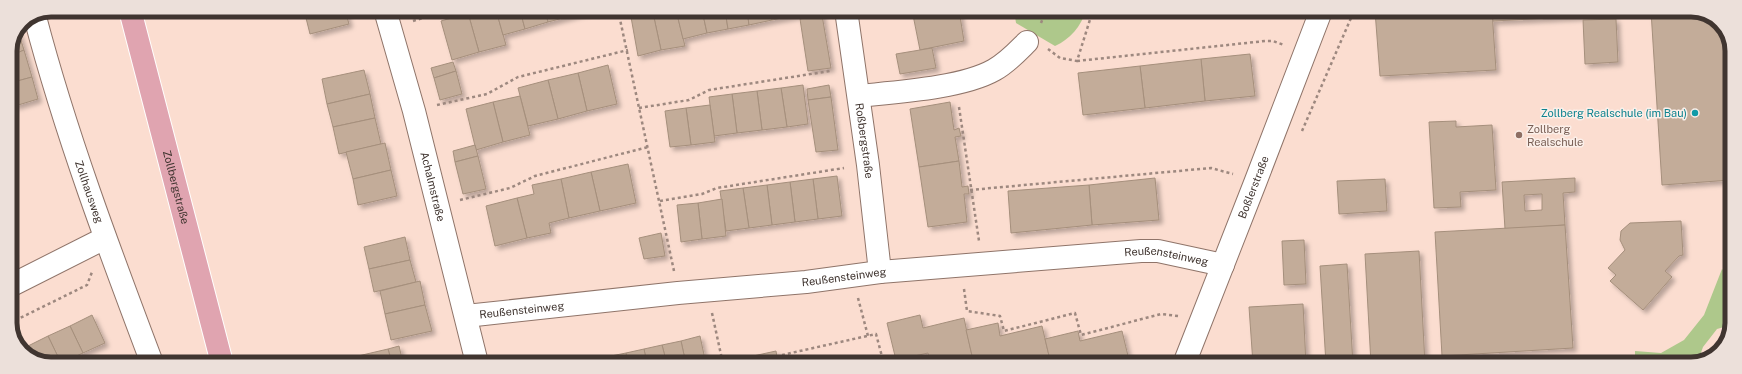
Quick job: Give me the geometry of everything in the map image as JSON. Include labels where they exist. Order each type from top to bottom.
[{"type":"main road","name":"Zollbergstraße","points":[[132,17],[220,357]]},
{"type":"street","name":"Roßbergstraße","points":[[847,17],[868,165],[880,272]]},
{"type":"street","name":"Boßlerstraße","points":[[1187,357],[1319,17]]},
{"type":"street","name":"Achalmstraße","points":[[388,19],[414,111],[476,357]]},
{"type":"street","name":"Zollhausweg","points":[[36,21],[58,101],[105,238],[150,357]]},
{"type":"street","points":[[859,96],[955,83],[983,75],[994,70],[1013,56],[1036,44]]},
{"type":"street","points":[[17,282],[105,238]]},
{"type":"street","name":"Reußensteinweg","points":[[466,316],[707,290],[806,282],[880,272],[971,266],[1141,251],[1158,251],[1222,265]]},
{"type":"path","points":[[388,19],[402,17]]},
{"type":"path","points":[[620,17],[660,201],[678,293]]},
{"type":"path","points":[[1077,61],[1091,17]]},
{"type":"path","points":[[1036,44],[1060,58],[1077,61],[1265,41],[1279,42],[1304,54]]},
{"type":"path","points":[[414,111],[487,94],[518,77],[628,50]]},
{"type":"path","points":[[639,108],[690,100],[709,90],[855,67]]},
{"type":"path","points":[[955,83],[970,190],[971,266],[967,311],[1000,316],[1004,330],[1075,313],[1081,335],[1161,314],[1201,318]]},
{"type":"path","points":[[437,205],[510,188],[535,176],[648,147]]},
{"type":"path","points":[[660,201],[702,194],[717,188],[868,165]]},
{"type":"path","points":[[970,190],[1212,168],[1224,170],[1255,183]]},
{"type":"path","points":[[17,320],[87,285],[105,238]]},
{"type":"path","points":[[855,275],[858,300],[868,336]]},
{"type":"path","points":[[707,290],[721,357]]},
{"type":"path","points":[[782,355],[876,334],[882,357]]},
{"type":"green space","points":[[1015,17],[1084,17],[1074,32],[1055,46],[1016,23]]},
{"type":"green space","points":[[1722,269],[1725,272],[1724,327],[1717,329],[1703,347],[1700,356],[1691,357],[1635,357],[1635,351],[1661,353],[1684,340],[1704,315]]},
{"type":"building","points":[[306,17],[347,17],[349,24],[310,34]]},
{"type":"building","points":[[454,17],[469,17],[479,52],[452,60],[441,21]]},
{"type":"building","points":[[469,17],[498,17],[506,45],[479,52]]},
{"type":"building","points":[[498,17],[522,17],[525,29],[503,35]]},
{"type":"building","points":[[522,17],[547,17],[548,22],[525,29]]},
{"type":"building","points":[[547,17],[567,17],[548,22]]},
{"type":"building","points":[[631,17],[654,17],[661,50],[638,56]]},
{"type":"building","points":[[654,17],[678,17],[685,46],[661,50]]},
{"type":"building","points":[[678,17],[704,17],[707,33],[683,39]]},
{"type":"building","points":[[704,17],[726,17],[728,29],[707,33]]},
{"type":"building","points":[[726,17],[748,17],[749,25],[728,29]]},
{"type":"building","points":[[748,17],[771,17],[772,20],[749,25]]},
{"type":"building","points":[[771,17],[789,17],[772,20]]},
{"type":"building","points":[[800,17],[811,17],[800,19]]},
{"type":"building","points":[[822,17],[831,68],[808,71],[800,19]]},
{"type":"building","points":[[913,17],[960,17],[964,41],[920,50]]},
{"type":"building","points":[[1375,17],[1492,17],[1496,70],[1380,76]]},
{"type":"building","points":[[1493,17],[1574,17],[1493,21]]},
{"type":"building","name":"Zollberg Realschule (im Bau)","points":[[1651,17],[1698,18],[1712,24],[1717,29],[1722,38],[1725,49],[1725,180],[1662,185]]},
{"type":"building","points":[[1616,19],[1618,62],[1585,64],[1583,20]]},
{"type":"building","points":[[20,38],[24,50],[17,53]]},
{"type":"building","points":[[932,48],[936,68],[900,74],[896,54]]},
{"type":"building","points":[[24,50],[32,77],[17,81],[17,53]]},
{"type":"building","points":[[1250,54],[1255,96],[1205,101],[1201,59]]},
{"type":"building","points":[[1201,59],[1205,101],[1145,108],[1140,66]]},
{"type":"building","points":[[453,62],[456,71],[434,78],[431,68]]},
{"type":"building","points":[[608,65],[617,104],[587,111],[578,73]]},
{"type":"building","points":[[1140,66],[1145,108],[1083,115],[1078,73]]},
{"type":"building","points":[[364,70],[370,94],[327,104],[322,79]]},
{"type":"building","points":[[456,71],[462,94],[440,100],[434,78]]},
{"type":"building","points":[[578,73],[587,111],[558,119],[548,80]]},
{"type":"building","points":[[32,77],[38,99],[17,105],[17,81]]},
{"type":"building","points":[[548,80],[558,119],[528,126],[518,88]]},
{"type":"building","points":[[803,85],[808,124],[787,127],[781,88]]},
{"type":"building","points":[[829,85],[831,97],[808,100],[807,89]]},
{"type":"building","points":[[781,88],[787,127],[762,130],[757,91]]},
{"type":"building","points":[[757,91],[762,130],[737,133],[732,94]]},
{"type":"building","points":[[370,94],[375,118],[333,127],[327,104]]},
{"type":"building","points":[[732,94],[737,133],[714,136],[709,97]]},
{"type":"building","points":[[520,96],[530,135],[503,142],[493,102]]},
{"type":"building","points":[[831,97],[838,150],[816,152],[808,100]]},
{"type":"building","points":[[493,102],[503,142],[476,150],[466,109]]},
{"type":"building","points":[[950,102],[954,130],[959,128],[961,136],[955,137],[959,161],[919,167],[910,109]]},
{"type":"building","points":[[710,105],[715,142],[691,145],[686,108]]},
{"type":"building","points":[[686,108],[691,145],[670,147],[665,111]]},
{"type":"building","points":[[375,118],[381,144],[339,154],[333,127]]},
{"type":"building","points":[[1456,121],[1456,127],[1492,125],[1496,190],[1460,192],[1461,207],[1434,208],[1429,122]]},
{"type":"building","points":[[385,143],[391,170],[353,179],[346,152]]},
{"type":"building","points":[[475,145],[478,156],[455,162],[453,151]]},
{"type":"building","points":[[478,156],[486,189],[463,194],[455,162]]},
{"type":"building","points":[[959,161],[962,187],[968,186],[969,194],[964,194],[967,222],[928,227],[919,167]]},
{"type":"building","points":[[628,164],[636,203],[600,211],[591,172]]},
{"type":"building","points":[[391,170],[397,196],[358,205],[353,179]]},
{"type":"building","points":[[591,172],[600,211],[569,218],[561,179]]},
{"type":"building","points":[[837,176],[842,216],[818,219],[813,179]]},
{"type":"building","points":[[1155,178],[1159,220],[1092,225],[1089,185]]},
{"type":"building","points":[[1575,178],[1575,192],[1563,193],[1565,225],[1505,229],[1502,182]],"holes":[[[1542,194],[1542,210],[1525,211],[1524,195]]]},
{"type":"building","points":[[561,179],[569,218],[549,223],[551,233],[527,238],[517,198],[534,194],[532,185]]},
{"type":"building","points":[[813,179],[818,219],[795,222],[790,182]]},
{"type":"building","points":[[1385,179],[1387,211],[1339,214],[1337,181]]},
{"type":"building","points":[[790,182],[795,222],[772,225],[767,185]]},
{"type":"building","points":[[767,185],[772,225],[749,228],[743,188]]},
{"type":"building","points":[[1089,185],[1092,225],[1011,233],[1008,191]]},
{"type":"building","points":[[743,188],[749,228],[726,231],[720,191]]},
{"type":"building","points":[[517,198],[527,238],[495,246],[486,206]]},
{"type":"building","points":[[722,199],[726,236],[702,239],[698,203]]},
{"type":"building","points":[[698,203],[702,239],[681,242],[677,205]]},
{"type":"building","points":[[1681,221],[1683,255],[1679,256],[1665,271],[1672,277],[1643,310],[1610,281],[1616,275],[1608,268],[1625,250],[1620,240],[1621,231],[1630,223]]},
{"type":"building","points":[[1565,225],[1573,348],[1442,356],[1435,232]]},
{"type":"building","points":[[661,233],[665,256],[644,259],[639,238]]},
{"type":"building","points":[[405,237],[410,260],[369,269],[364,247]]},
{"type":"building","points":[[1304,240],[1306,284],[1284,285],[1282,241]]},
{"type":"building","points":[[1419,251],[1425,357],[1371,357],[1365,254]]},
{"type":"building","points":[[410,260],[416,282],[374,292],[369,269]]},
{"type":"building","points":[[1347,264],[1353,357],[1326,357],[1320,266]]},
{"type":"building","points":[[420,281],[425,305],[385,314],[380,291]]},
{"type":"building","points":[[1303,304],[1306,357],[1253,357],[1249,307]]},
{"type":"building","points":[[425,305],[432,331],[391,340],[385,314]]},
{"type":"building","points":[[92,315],[105,343],[83,353],[70,326]]},
{"type":"building","points":[[920,315],[923,328],[964,318],[972,356],[929,357],[928,353],[910,357],[895,357],[887,323]]},
{"type":"building","points":[[998,323],[1000,336],[1042,326],[1049,357],[972,357],[966,330]]},
{"type":"building","points":[[70,326],[83,353],[74,357],[58,357],[48,336]]},
{"type":"building","points":[[1078,331],[1080,341],[1122,331],[1128,357],[1049,357],[1045,339]]},
{"type":"building","points":[[48,336],[58,357],[44,356],[30,350],[27,347]]},
{"type":"building","points":[[700,336],[704,357],[684,357],[681,341]]},
{"type":"building","points":[[681,341],[684,357],[665,357],[662,345]]},
{"type":"building","points":[[662,345],[665,357],[646,357],[644,349]]},
{"type":"building","points":[[399,346],[402,357],[390,357],[388,349]]},
{"type":"building","points":[[388,349],[390,357],[354,357]]},
{"type":"building","points":[[644,349],[646,357],[627,357],[626,353]]},
{"type":"building","points":[[776,351],[777,357],[749,357]]},
{"type":"building","points":[[626,353],[627,357],[606,357]]},
{"type":"place","name":"Zollberg Realschule (im Bau)","points":[[1695,113]]},
{"type":"place","name":"Zollberg Realschule","points":[[1519,135]]}]
